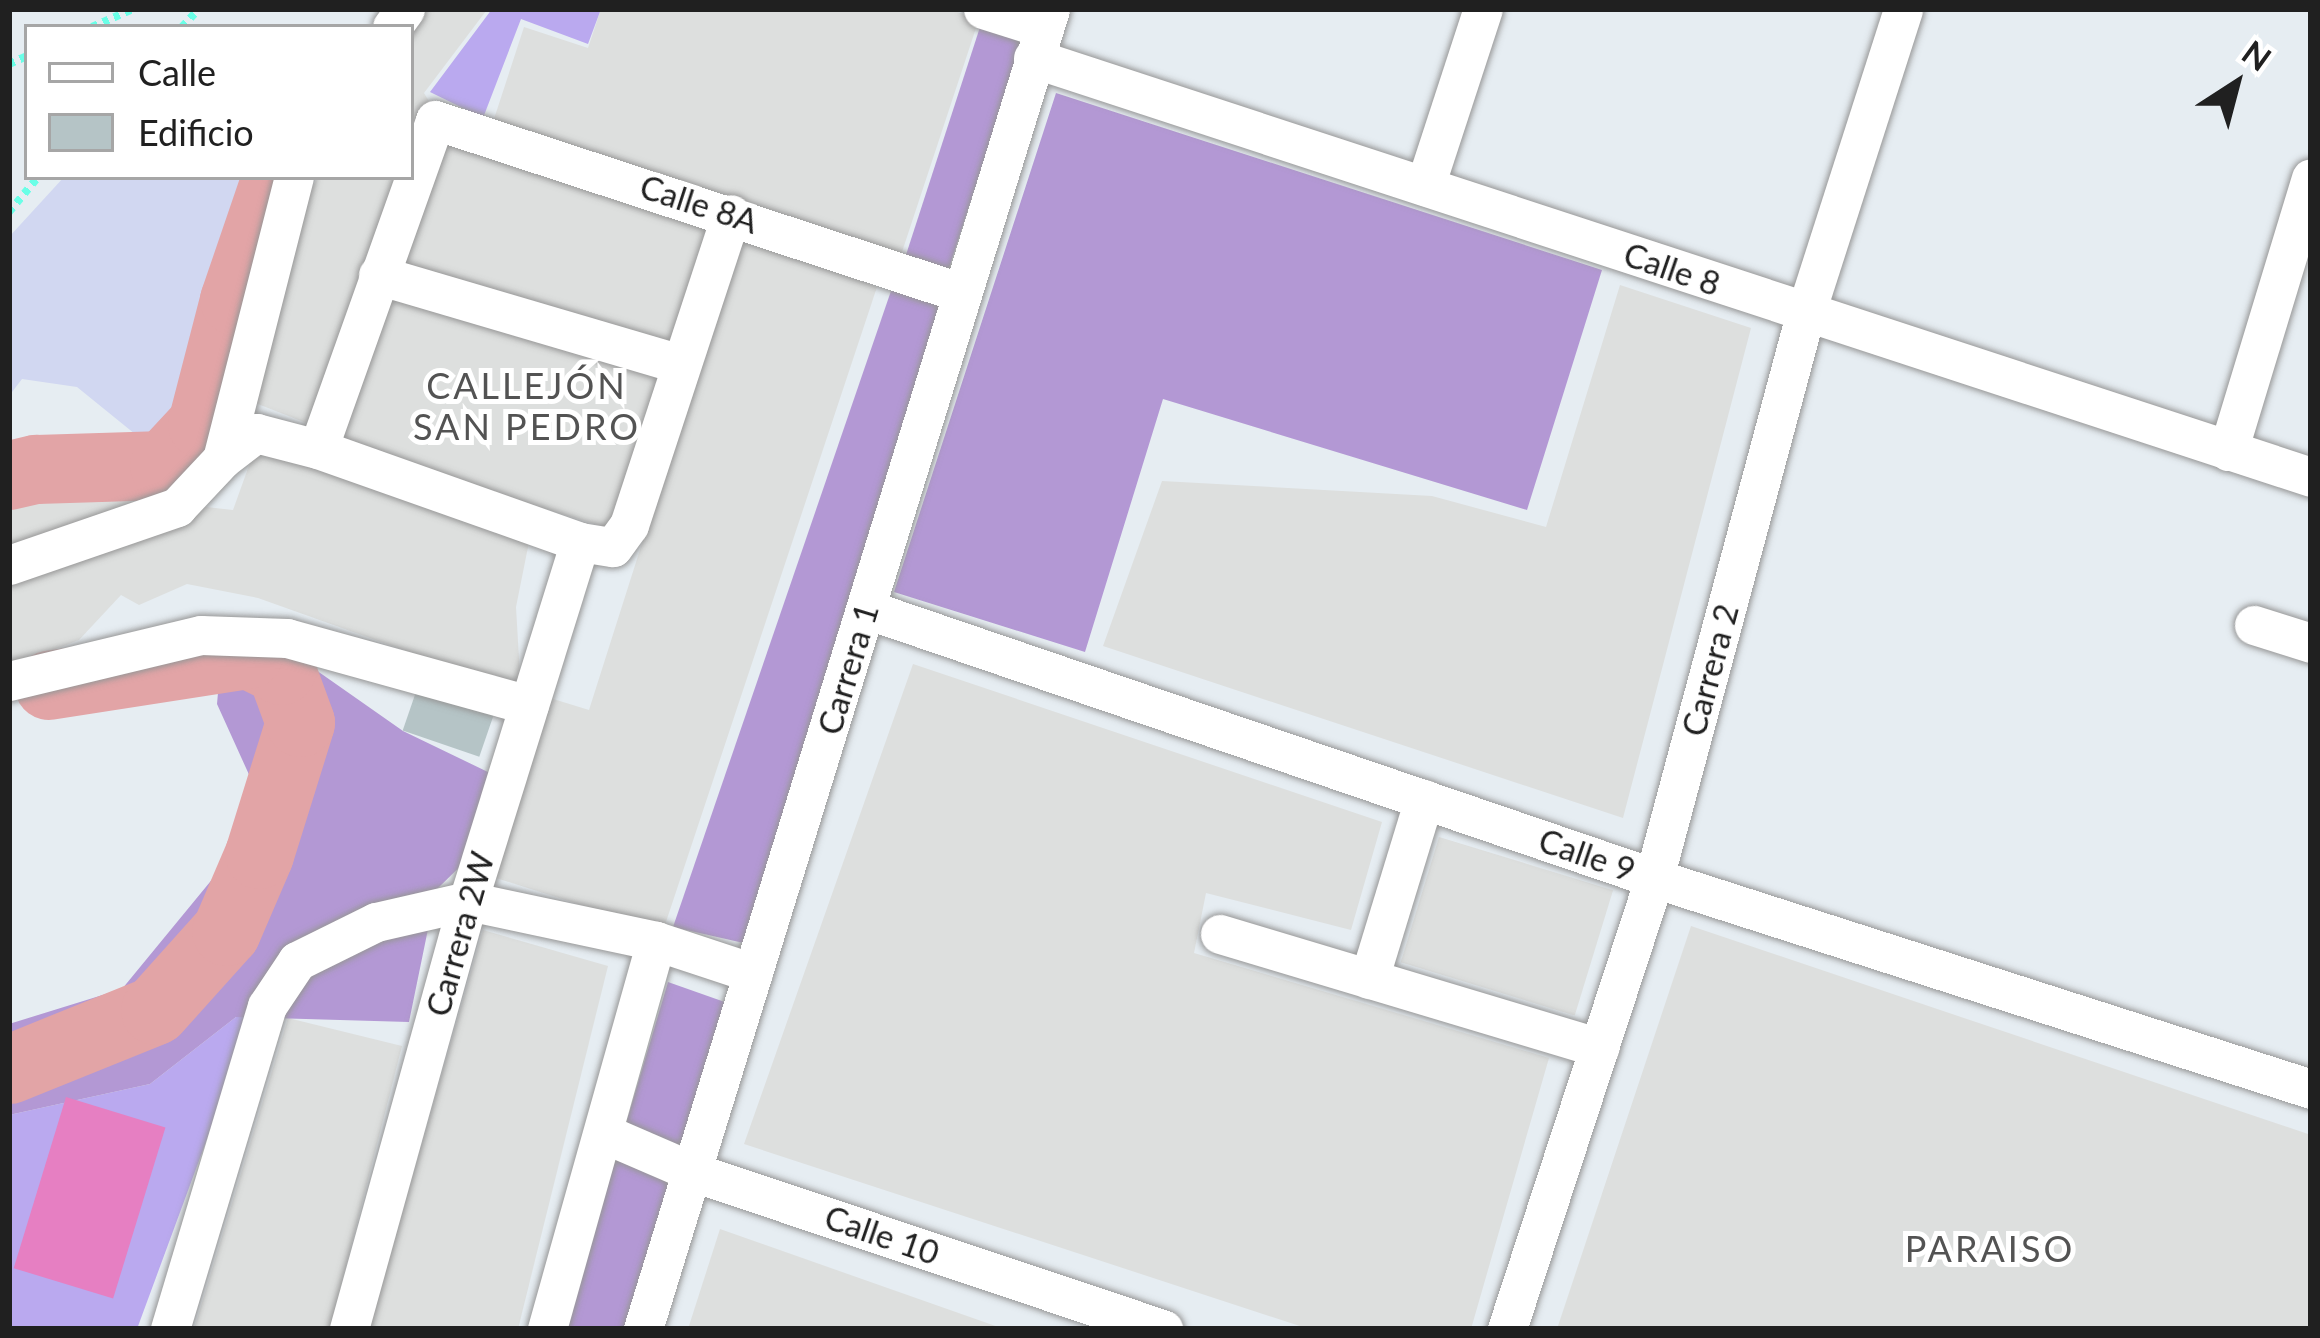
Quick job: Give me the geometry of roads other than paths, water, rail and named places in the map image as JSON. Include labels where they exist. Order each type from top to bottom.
[{"type":"street","name":"Calle 8","points":[[983,9],[1425,186],[1805,315],[2311,477]]},
{"type":"street","points":[[1425,186],[1484,9]]},
{"type":"street","name":"Carrera 2","points":[[1507,1329],[1654,878],[1805,315],[1903,9]]},
{"type":"street","name":"Carrera 1","points":[[643,1329],[693,1172],[737,968],[866,609],[1042,32]]},
{"type":"street","name":"Calle 8A","points":[[414,177],[435,120],[962,293]]},
{"type":"street","points":[[2228,451],[2311,178]]},
{"type":"street","points":[[222,459],[293,180]]},
{"type":"street","name":"Calle 8A","points":[[378,275],[413,180]]},
{"type":"street","points":[[9,565],[177,507],[222,459],[256,433],[318,448],[580,542],[614,548],[629,525],[731,214]]},
{"type":"street","points":[[318,448],[378,275],[680,364]]},
{"type":"street","name":"Carrera 2W","points":[[350,1329],[468,902],[580,542]]},
{"type":"street","name":"Calle 9","points":[[866,609],[1654,878],[2311,1089]]},
{"type":"street","points":[[2254,625],[2311,643]]},
{"type":"street","points":[[9,681],[201,634],[286,638],[530,705]]},
{"type":"street","points":[[1369,979],[1424,800]]},
{"type":"street","points":[[170,1329],[267,1006],[297,961],[376,922],[468,902],[663,944],[737,968]]},
{"type":"street","points":[[1220,934],[1599,1048]]},
{"type":"street","points":[[547,1329],[663,944]]},
{"type":"street","name":"Calle 10","points":[[603,1133],[693,1172],[1163,1329]]},
{"type":"waterway","points":[[9,475],[36,469],[164,465],[202,424],[234,300],[275,180]]},
{"type":"waterway","points":[[9,1069],[155,1010],[226,931],[259,854],[300,722],[281,670],[248,654],[48,685]]},
{"type":"district","name":"CALLEJÓN SAN PEDRO","points":[[527,406]]},
{"type":"district","name":"PARAISO","points":[[1990,1249]]}]
